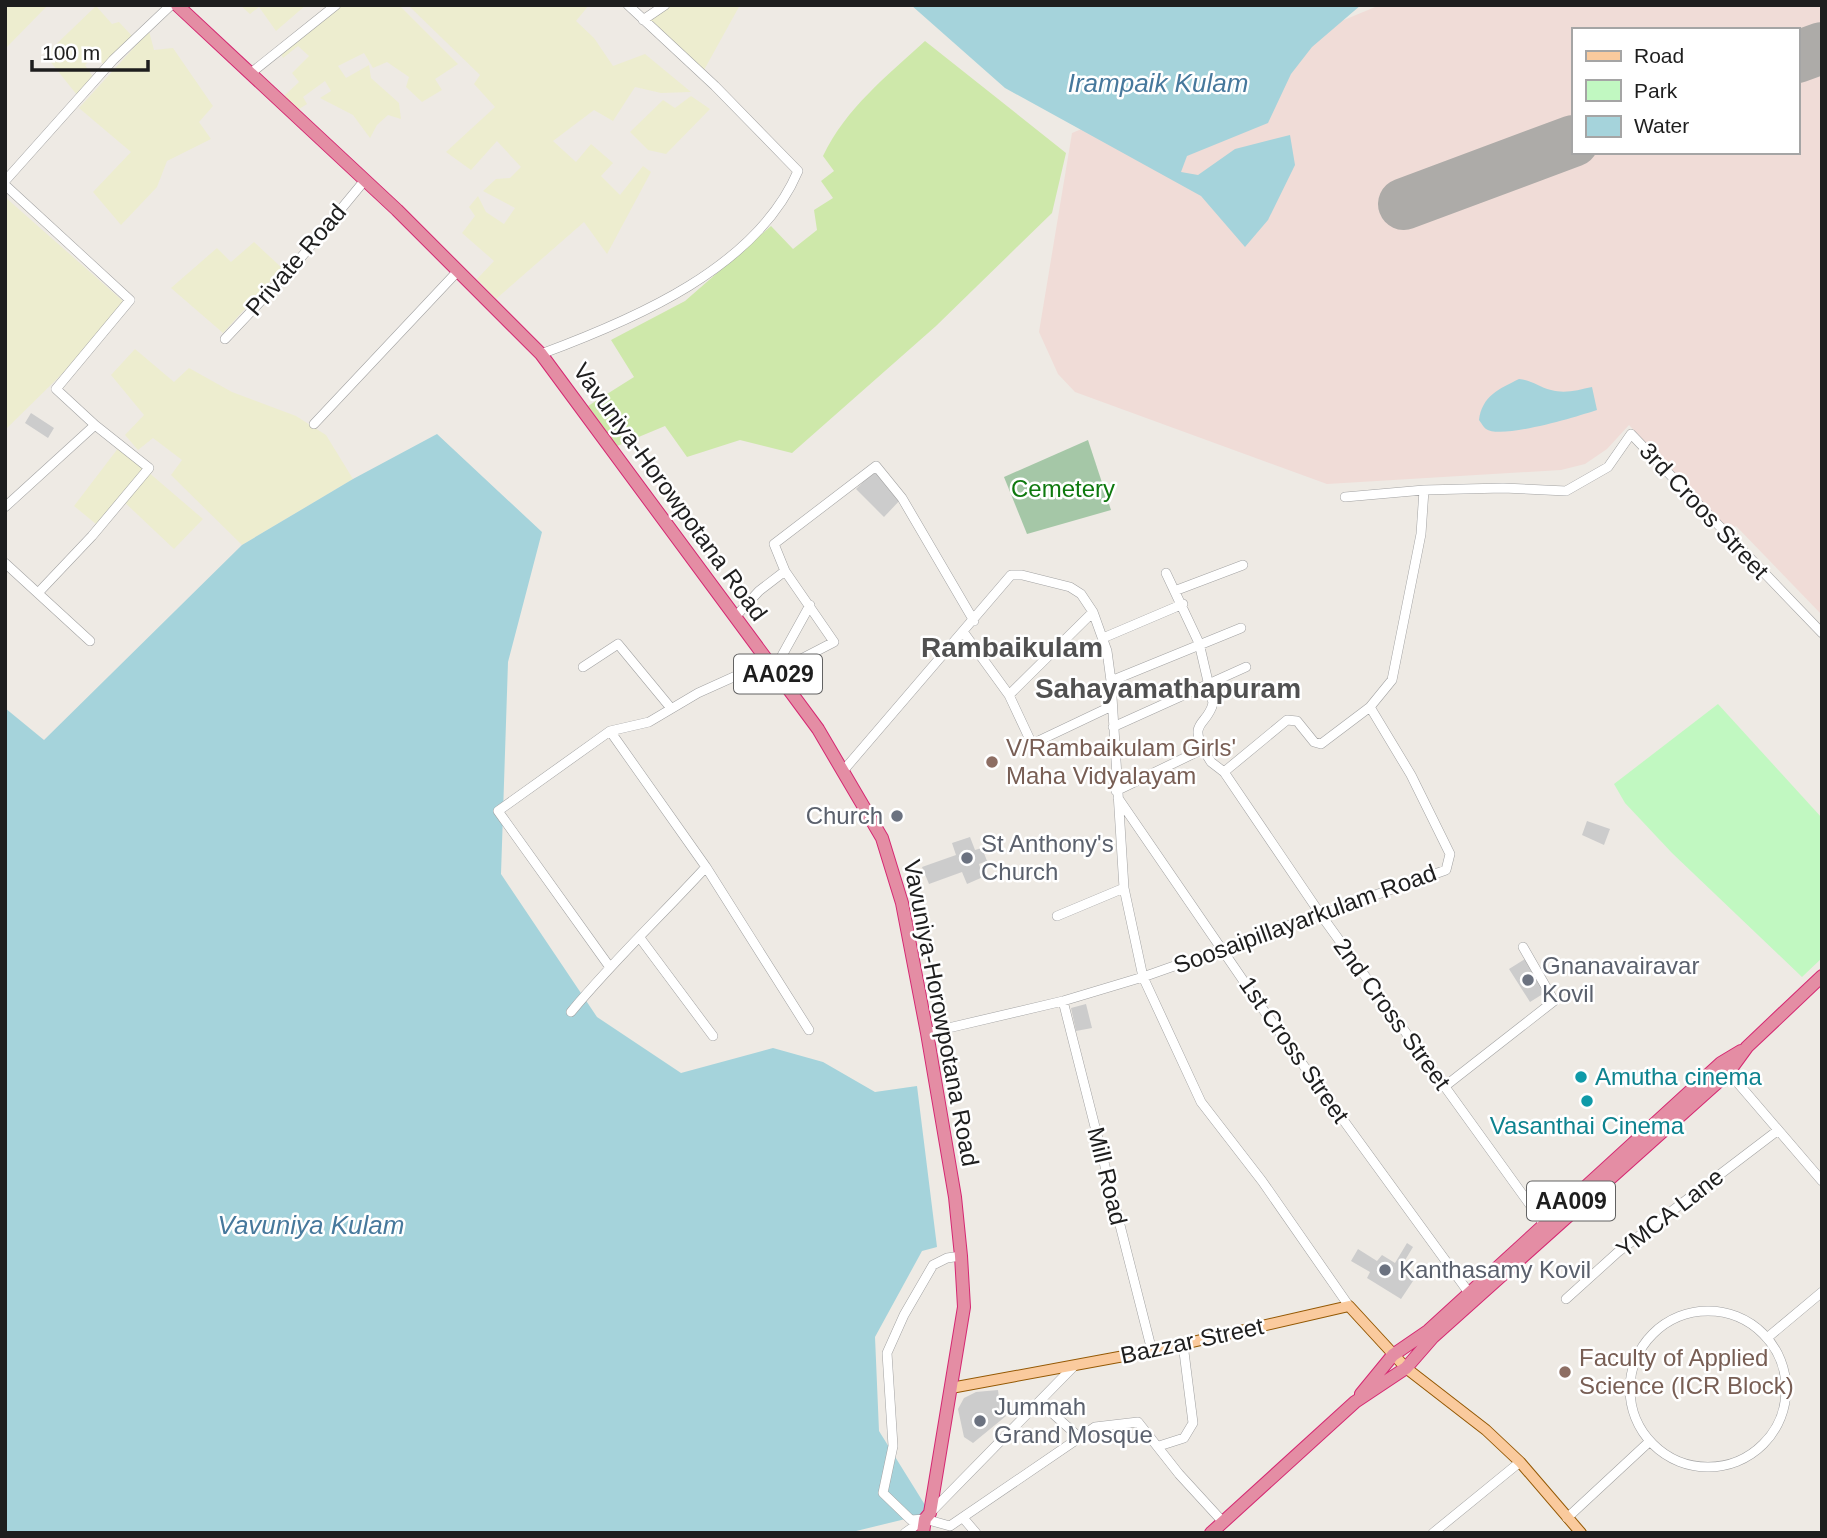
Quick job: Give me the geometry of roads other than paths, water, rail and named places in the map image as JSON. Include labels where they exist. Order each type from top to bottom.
[{"type":"highway","name":"Vavuniya-Horowpotana Road","points":[[177,5],[365,180],[456,273],[541,354],[773,668],[843,771],[883,838],[895,872],[927,1033],[955,1197],[964,1307],[923,1533]]},
{"type":"highway","name":"AA009","points":[[1354,1402],[1406,1368],[1472,1297],[1822,976]]},
{"type":"highway","name":"AA009","points":[[1211,1533],[1354,1402],[1393,1355],[1472,1297]]},
{"type":"main road","name":"Bazzar Street","points":[[951,1388],[1152,1351],[1349,1306]]},
{"type":"main road","points":[[1349,1306],[1406,1368],[1486,1430],[1520,1462],[1581,1533]]},
{"type":"street","points":[[38,593],[92,536],[149,468],[95,425],[56,389],[130,300],[5,183],[113,60],[171,5]]},
{"type":"street","points":[[251,73],[336,5]]},
{"type":"street","points":[[541,354],[612,328],[662,303],[710,273],[781,203],[798,171],[715,86],[628,5]]},
{"type":"street","points":[[643,20],[665,5]]},
{"type":"street","name":"Private Road","points":[[225,339],[294,266],[365,180]]},
{"type":"street","points":[[314,424],[456,273]]},
{"type":"street","points":[[5,508],[95,425]]},
{"type":"street","name":"3rd Croos Street","points":[[1424,490],[1503,488],[1566,491],[1608,467],[1631,433],[1822,633]]},
{"type":"street","points":[[609,965],[498,811],[610,731],[649,722],[670,707],[834,642],[785,571],[774,544],[859,477],[878,466],[902,498],[974,621]]},
{"type":"street","points":[[1224,772],[1287,720],[1297,720],[1314,742],[1321,744],[1370,707],[1392,680],[1421,534],[1424,490],[1345,497]]},
{"type":"street","points":[[5,563],[90,640]]},
{"type":"street","points":[[1177,590],[1243,565]]},
{"type":"street","points":[[736,616],[759,591],[785,571]]},
{"type":"street","points":[[1117,793],[1203,749],[1196,736],[1197,729],[1212,710],[1199,643],[1177,590],[1166,573]]},
{"type":"street","points":[[843,771],[1011,575],[1070,587],[1081,594],[1093,612],[1103,638],[1111,681],[1124,888],[1143,977],[1201,1102],[1262,1181],[1349,1306]]},
{"type":"street","points":[[1103,638],[1183,604]]},
{"type":"street","points":[[773,668],[810,605]]},
{"type":"street","points":[[1010,695],[1093,612]]},
{"type":"street","points":[[1111,681],[1241,628]]},
{"type":"street","points":[[964,633],[1010,695],[1032,744],[1112,706]]},
{"type":"street","points":[[583,667],[618,644],[670,707]]},
{"type":"street","points":[[1113,727],[1246,667]]},
{"type":"street","name":"Soosaipillayarkulam Road","points":[[927,1033],[1063,1001],[1143,977],[1443,872],[1451,859],[1412,775],[1370,707]]},
{"type":"street","points":[[610,731],[706,867],[809,1030]]},
{"type":"street","name":"2nd Cross Street","points":[[1203,749],[1211,762],[1224,772],[1321,915],[1548,1230]]},
{"type":"street","name":"1st Cross Street","points":[[1117,793],[1277,1029],[1472,1297]]},
{"type":"street","points":[[571,1012],[609,965],[640,938],[706,867]]},
{"type":"street","points":[[1057,916],[1124,888]]},
{"type":"street","points":[[640,938],[713,1037]]},
{"type":"street","points":[[1444,1087],[1553,1002],[1523,947]]},
{"type":"street","name":"Mill Road","points":[[1063,1001],[1152,1351]]},
{"type":"street","points":[[1724,1068],[1822,1181]]},
{"type":"street","name":"YMCA Lane","points":[[1566,1299],[1618,1252],[1777,1131]]},
{"type":"street","points":[[961,1256],[947,1258],[933,1265],[904,1315],[887,1353],[893,1446],[883,1493],[911,1520],[928,1516],[950,1526],[964,1520],[1008,1485],[1095,1427],[1138,1422],[1179,1475],[1223,1522]]},
{"type":"street","points":[[1767,1338],[1822,1292]]},
{"type":"street","points":[[1701,1311],[1726,1313],[1748,1322],[1767,1338],[1782,1361],[1787,1388],[1783,1415],[1770,1438],[1750,1456],[1724,1466],[1697,1467],[1671,1458],[1650,1441],[1637,1421],[1630,1397],[1632,1372],[1640,1349],[1656,1330],[1677,1317],[1701,1311]]},
{"type":"street","points":[[1159,1446],[1184,1438],[1193,1423],[1183,1344]]},
{"type":"street","points":[[905,1533],[928,1516],[1074,1366]]},
{"type":"street","points":[[1041,1402],[1080,1438]]},
{"type":"street","points":[[1567,1518],[1650,1441]]},
{"type":"street","points":[[1433,1533],[1520,1462]]},
{"type":"street","points":[[964,1520],[976,1533]]},
{"type":"water","name":"Irampaik Kulam","points":[[911,5],[1361,5],[1312,47],[1291,74],[1268,123],[1187,156],[1181,172],[1198,175],[1235,149],[1290,135],[1295,165],[1268,220],[1245,247],[1201,196],[1005,88]]},
{"type":"water","points":[[1519,379],[1556,391],[1592,387],[1597,410],[1558,422],[1507,432],[1486,429],[1479,420],[1484,405],[1498,390]]},
{"type":"water","name":"Vavuniya Kulam","points":[[437,434],[542,532],[508,662],[501,874],[597,1017],[681,1073],[773,1048],[823,1062],[875,1092],[917,1086],[937,1247],[922,1251],[875,1337],[879,1431],[930,1513],[848,1533],[5,1533],[5,708],[44,740],[242,545],[353,479]]},
{"type":"place","name":"V/Rambaikulam Girls' Maha Vidyalayam","points":[[992,762]]},
{"type":"place","name":"Church","points":[[897,816]]},
{"type":"place","name":"St Anthony's Church","points":[[967,858]]},
{"type":"place","name":"Gnanavairavar Kovil","points":[[1528,980]]},
{"type":"place","name":"Amutha cinema","points":[[1581,1077]]},
{"type":"place","name":"Vasanthai Cinema","points":[[1587,1101]]},
{"type":"place","name":"Kanthasamy Kovil","points":[[1385,1270]]},
{"type":"place","name":"Faculty of Applied Science (ICR Block)","points":[[1565,1372]]},
{"type":"place","name":"Jummah Grand Mosque","points":[[980,1421]]},
{"type":"district","name":"Rambaikulam","points":[[1012,647]]},
{"type":"district","name":"Sahayamathapuram","points":[[1168,688]]},
{"type":"park label","name":"Cemetery","points":[[1063,489]]}]
